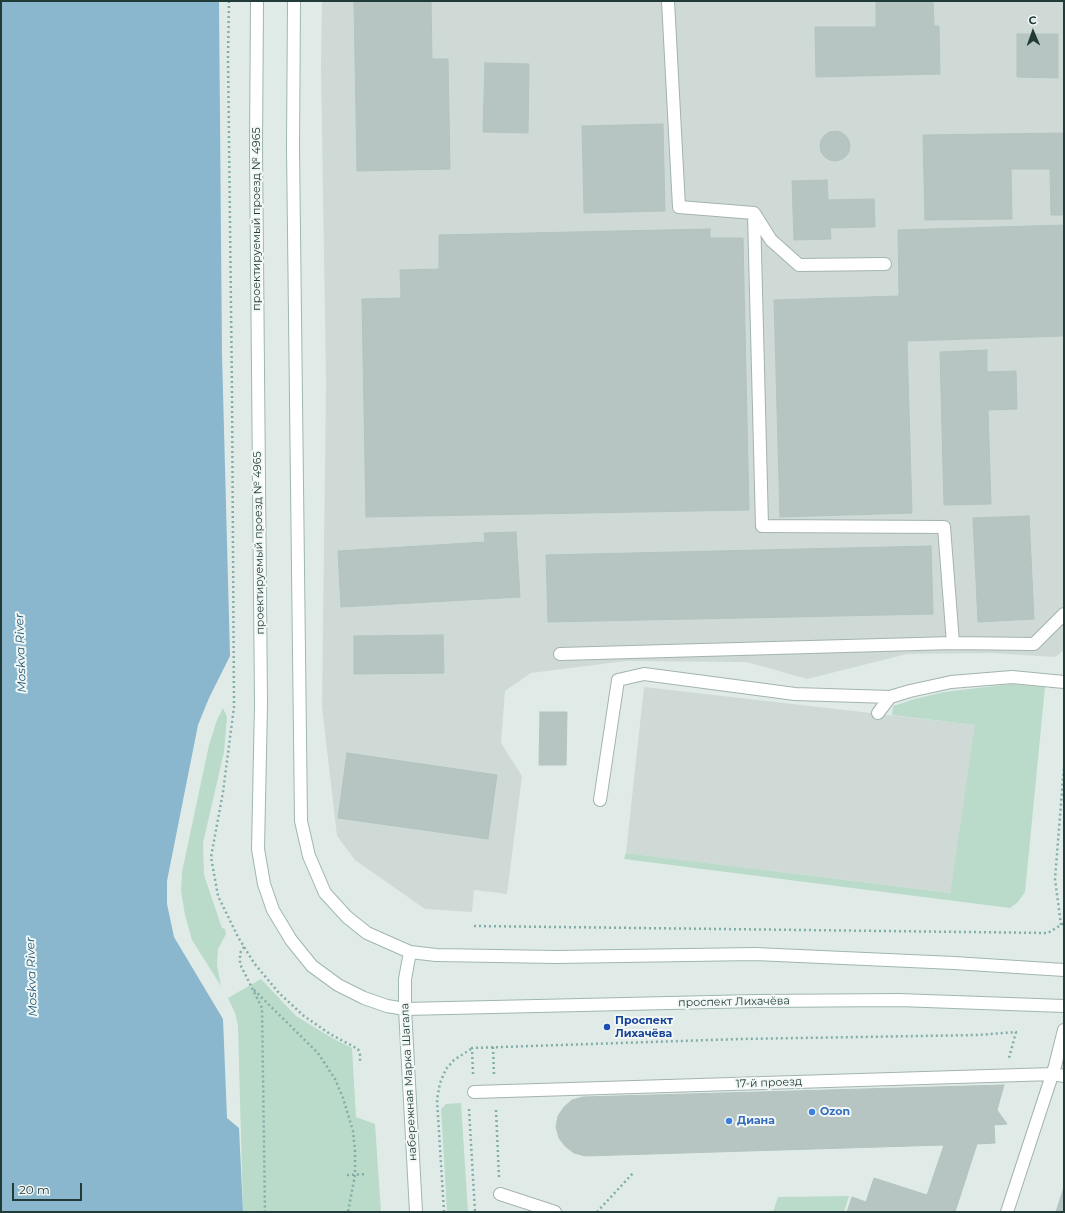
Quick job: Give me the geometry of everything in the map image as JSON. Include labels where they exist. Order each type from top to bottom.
[{"type":"main road","name":"проектируемый проезд № 4965","points":[[257,1],[256,148],[261,696],[258,849],[264,884],[273,910],[291,940],[312,966],[338,985],[364,998],[387,1006],[405,1009]]},
{"type":"main road","points":[[294,1],[293,148],[300,821],[309,856],[325,893],[347,917],[367,933],[410,952],[436,955],[556,958],[755,954],[954,963],[1064,970]]},
{"type":"main road","points":[[668,1],[679,207],[754,213]]},
{"type":"main road","points":[[754,213],[771,240],[799,265],[885,264]]},
{"type":"main road","points":[[754,213],[762,526],[944,528],[952,644]]},
{"type":"main road","points":[[560,654],[952,644],[1034,644],[1064,614]]},
{"type":"main road","points":[[600,800],[618,680],[644,674],[795,694],[890,697],[951,682],[1012,678],[1064,682]]},
{"type":"main road","points":[[878,713],[890,697]]},
{"type":"main road","name":"набережная Марка Шагала","points":[[410,952],[405,979],[405,1009],[416,1212]]},
{"type":"main road","name":"проспект Лихачёва","points":[[405,1009],[757,1001],[907,1000],[1064,1006]]},
{"type":"main road","points":[[1007,1212],[1058,1075],[1064,1030]]},
{"type":"main road","name":"17-й проезд","points":[[474,1092],[1058,1075]]},
{"type":"main road","points":[[500,1194],[555,1212]]},
{"type":"path","points":[[474,926],[1048,933],[1063,924],[1055,879],[1064,766]]},
{"type":"path","points":[[244,947],[240,953],[240,964],[262,1008],[264,1212]]},
{"type":"path","points":[[252,988],[318,1053],[335,1079],[344,1098],[355,1151],[355,1175],[348,1212]]},
{"type":"path","points":[[444,1212],[437,1100],[440,1082],[446,1070],[454,1060],[472,1048],[777,1038],[978,1035],[1016,1032],[1002,1076]]},
{"type":"path","points":[[493,1047],[500,1194]]},
{"type":"path","points":[[472,1048],[474,1092]]},
{"type":"path","points":[[469,1107],[475,1212]]},
{"type":"path","points":[[597,1212],[634,1172]]},
{"type":"path","points":[[348,1175],[367,1174]]},
{"type":"shaded area","points":[[322,1],[1064,1],[1064,650],[1055,657],[991,653],[907,654],[807,679],[747,662],[626,661],[531,673],[505,691],[501,743],[522,776],[507,894],[474,890],[472,912],[425,909],[355,860],[337,836],[322,707],[326,384],[321,66]]},
{"type":"shaded area","points":[[644,687],[976,725],[950,893],[626,853]]},
{"type":"green space","points":[[1011,684],[1045,687],[1025,892],[1018,902],[1010,908],[624,859],[626,853],[950,893],[975,725],[892,715],[893,706],[944,692]]},
{"type":"green space","points":[[223,708],[227,717],[224,752],[203,843],[204,875],[222,928],[225,929],[226,934],[218,949],[217,965],[221,986],[192,940],[185,915],[181,891],[182,872],[209,745],[217,720]]},
{"type":"green space","points":[[261,979],[296,1016],[332,1038],[352,1048],[356,1117],[375,1124],[381,1212],[243,1212],[238,1025],[235,1013],[228,998]]},
{"type":"green space","points":[[461,1103],[468,1212],[447,1212],[441,1109],[446,1104]]},
{"type":"green space","points":[[849,1196],[844,1212],[773,1212],[778,1197]]},
{"type":"water","name":"Moskva River","points":[[1,1],[219,1],[222,354],[230,656],[209,698],[198,725],[167,881],[167,904],[174,937],[223,1019],[227,1118],[239,1128],[243,1212],[1,1212]]},
{"type":"building","points":[[354,1],[431,1],[432,59],[448,59],[450,169],[357,171]]},
{"type":"building","points":[[876,1],[933,1],[934,26],[939,26],[940,74],[816,77],[815,27],[876,27]]},
{"type":"building","points":[[1017,34],[1058,34],[1058,78],[1017,77]]},
{"type":"building","points":[[485,63],[529,64],[528,133],[483,132]]},
{"type":"building","points":[[663,124],[665,211],[584,213],[582,126]]},
{"type":"building","points":[[835,131],[841,132],[849,140],[849,152],[841,160],[835,161],[829,160],[821,152],[820,146],[821,140],[829,132]]},
{"type":"building","points":[[1064,133],[1064,215],[1051,215],[1050,169],[1011,169],[1012,219],[925,220],[923,135]]},
{"type":"building","points":[[827,180],[828,200],[874,199],[875,227],[830,228],[831,239],[794,240],[792,181]]},
{"type":"building","points":[[1064,225],[1064,336],[907,341],[912,513],[780,517],[774,300],[899,296],[898,230]]},
{"type":"building","points":[[710,229],[710,238],[743,238],[749,510],[366,517],[362,299],[401,298],[400,270],[439,269],[439,235]]},
{"type":"building","points":[[987,350],[987,372],[1016,371],[1017,409],[988,410],[991,504],[944,505],[940,352]]},
{"type":"building","points":[[1029,516],[1034,619],[978,622],[973,518]]},
{"type":"building","points":[[516,532],[520,597],[341,607],[338,551],[485,542],[484,533]]},
{"type":"building","points":[[931,546],[933,614],[548,622],[546,555]]},
{"type":"building","points":[[443,635],[444,673],[354,674],[354,636]]},
{"type":"building","points":[[540,712],[567,712],[566,765],[539,765]]},
{"type":"building","points":[[347,753],[497,775],[488,839],[338,818]]},
{"type":"building","points":[[1004,1085],[997,1110],[1007,1124],[994,1125],[995,1143],[977,1144],[955,1212],[847,1212],[852,1197],[866,1202],[874,1178],[927,1195],[944,1145],[585,1156],[574,1153],[565,1146],[559,1138],[556,1127],[558,1116],[564,1107],[572,1100],[583,1097]]},
{"type":"building","points":[[1064,1187],[1064,1212],[1056,1212]]},
{"type":"place","name":"Проспект Лихачёва","points":[[607,1027]]},
{"type":"place","name":"Ozon","points":[[812,1112]]},
{"type":"place","name":"Диана","points":[[729,1121]]}]
